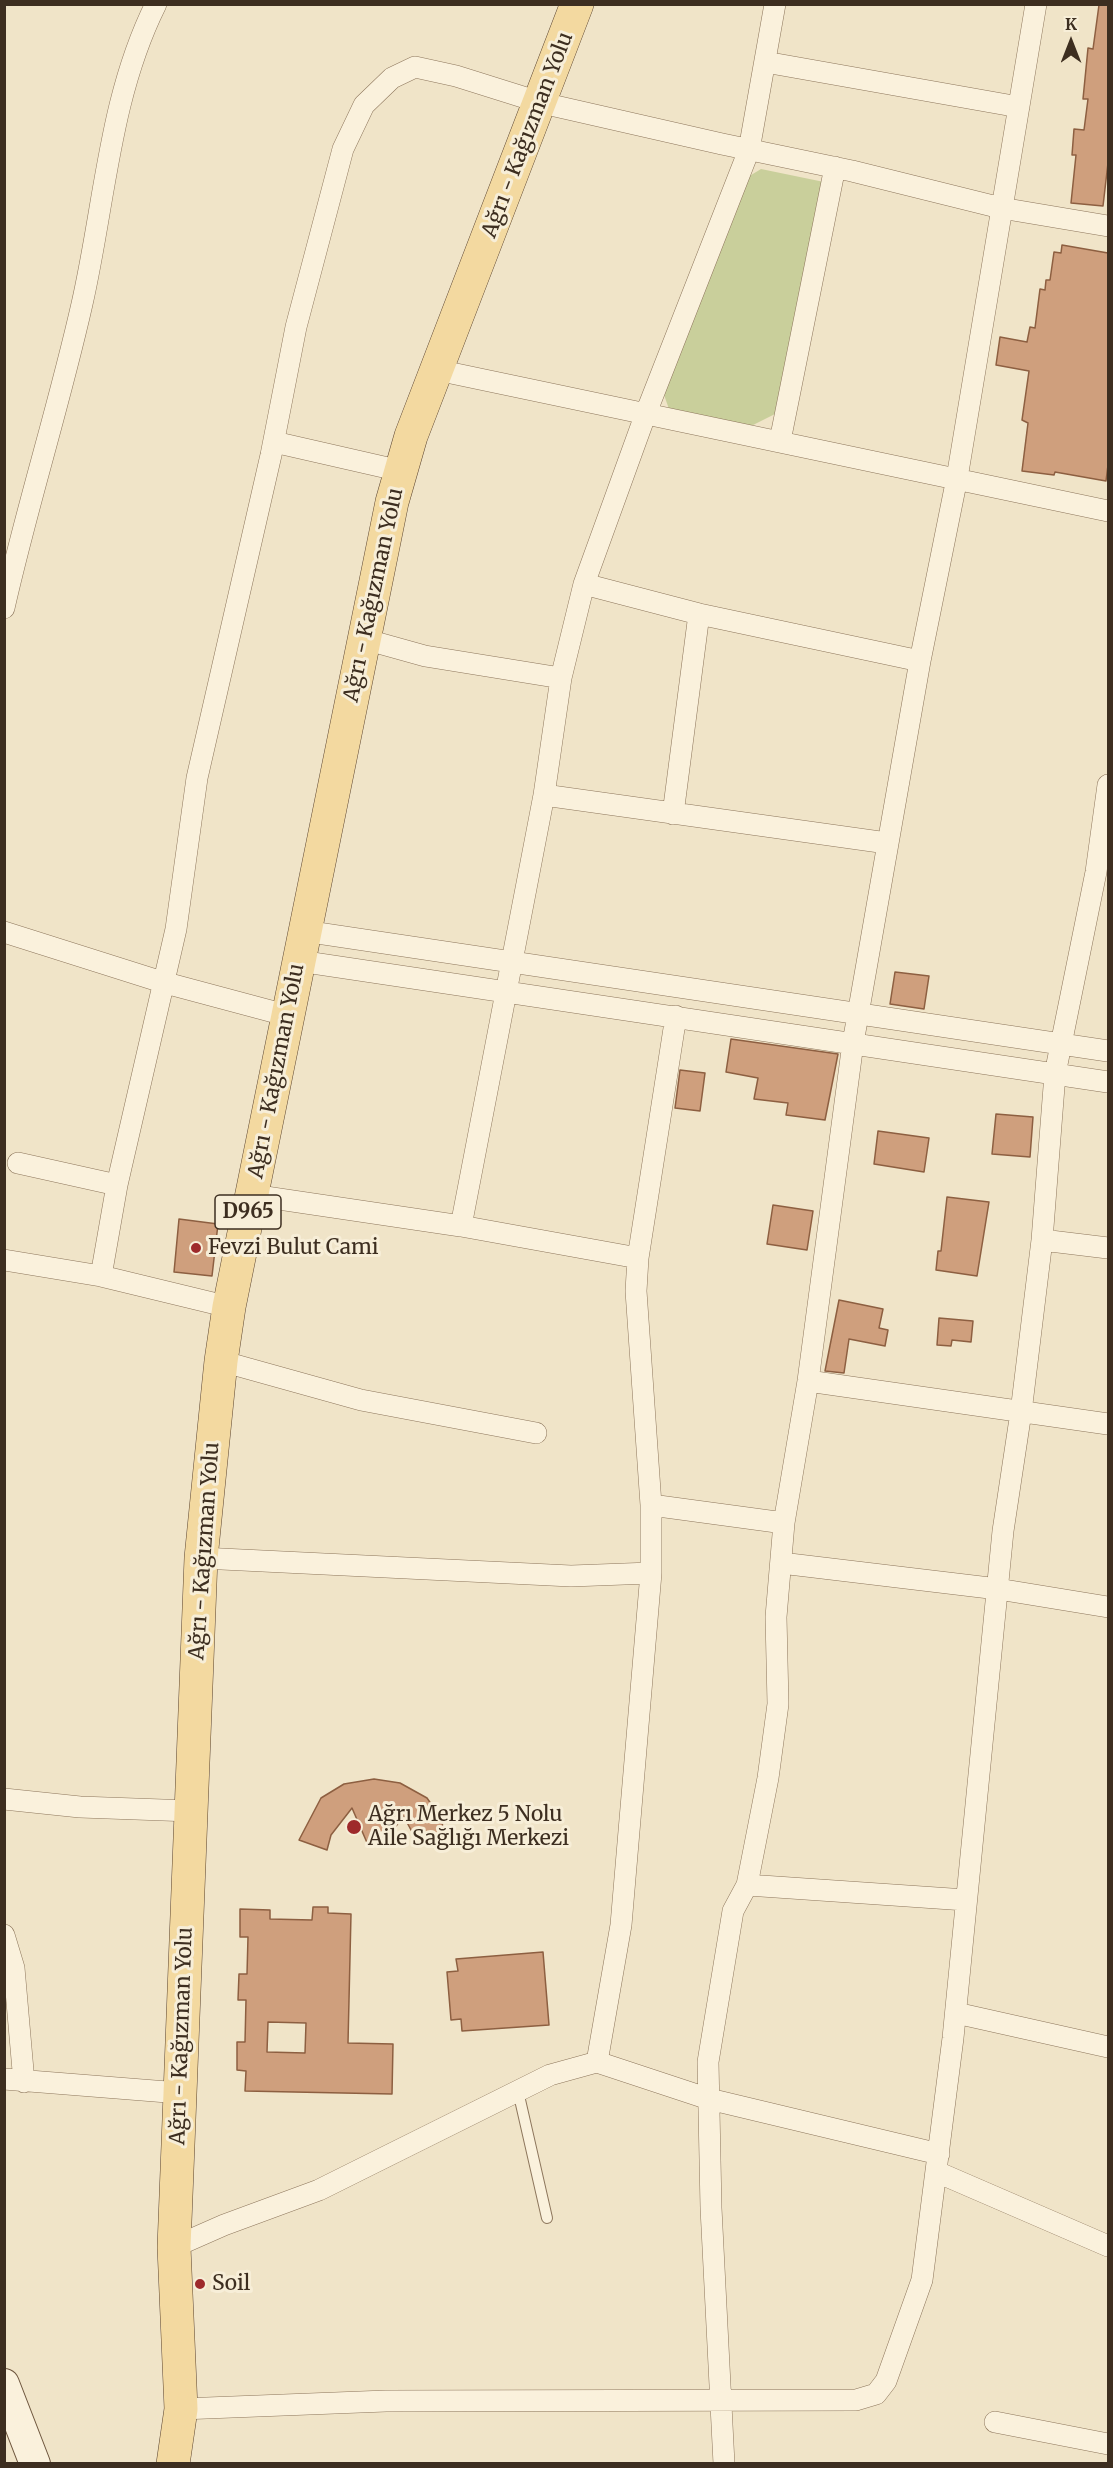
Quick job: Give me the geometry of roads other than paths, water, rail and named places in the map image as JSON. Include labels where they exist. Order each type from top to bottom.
[{"type":"main road","name":"Ağrı - Kağızman Yolu","points":[[174,2463],[181,2409],[174,2247],[201,1558],[221,1362],[229,1307],[364,639],[401,471],[411,436],[542,103],[577,4]]},
{"type":"street","points":[[4,608],[54,423],[83,302],[120,101],[156,4]]},
{"type":"street","points":[[460,1226],[544,795],[561,678],[584,584],[646,413],[749,150],[775,4]]},
{"type":"street","points":[[724,2463],[708,2062],[733,1911],[747,1885],[768,1778],[778,1704],[776,1617],[784,1523],[808,1381],[853,1043],[886,843],[957,478],[1036,4]]},
{"type":"street","points":[[765,62],[1019,107]]},
{"type":"street","points":[[101,1276],[117,1185],[176,929],[197,778],[274,442],[296,327],[343,149],[364,105],[392,78],[415,67],[456,76],[542,103],[835,167],[1001,208],[1108,226]]},
{"type":"street","points":[[780,441],[835,167]]},
{"type":"street","points":[[437,370],[1108,511]]},
{"type":"street","points":[[274,442],[401,471]]},
{"type":"street","points":[[584,584],[699,614],[920,661]]},
{"type":"street","points":[[673,814],[699,614]]},
{"type":"street","points":[[364,639],[425,656],[561,678]]},
{"type":"street","points":[[181,2409],[386,2401],[856,2400],[876,2394],[886,2381],[922,2280],[956,2013],[1003,1531],[1021,1412],[1042,1240],[1055,1074],[1060,1043],[1102,874],[1108,785]]},
{"type":"street","points":[[544,795],[886,843]]},
{"type":"street","points":[[4,932],[162,982],[289,1016]]},
{"type":"street","points":[[302,946],[511,962],[1108,1051]]},
{"type":"street","points":[[302,946],[504,992],[1108,1082]]},
{"type":"street","points":[[597,2062],[621,1925],[651,1573],[651,1504],[636,1291],[638,1258],[676,1016]]},
{"type":"street","points":[[18,1163],[117,1185]]},
{"type":"street","points":[[252,1195],[460,1226],[638,1258]]},
{"type":"street","points":[[1042,1240],[1108,1248]]},
{"type":"street","points":[[4,1260],[101,1276],[229,1307]]},
{"type":"street","points":[[221,1362],[361,1400],[536,1433]]},
{"type":"street","points":[[808,1381],[1108,1424]]},
{"type":"street","points":[[651,1504],[784,1523]]},
{"type":"street","points":[[201,1558],[571,1576],[651,1573]]},
{"type":"street","points":[[781,1563],[998,1589],[1108,1607]]},
{"type":"street","points":[[4,1799],[80,1807],[191,1811]]},
{"type":"street","points":[[747,1885],[966,1900]]},
{"type":"street","points":[[4,1935],[14,1968],[14,2080],[180,2093]]},
{"type":"street","points":[[956,2013],[1108,2047]]},
{"type":"street","points":[[174,2247],[224,2225],[319,2190],[550,2075],[597,2062],[709,2099],[938,2163],[1108,2246]]},
{"type":"street","points":[[5,2384],[35,2463]]},
{"type":"street","points":[[994,2422],[1108,2444]]},
{"type":"lane","points":[[518,2091],[547,2218]]},
{"type":"place","name":"Fevzi Bulut Cami","points":[[196,1248]]},
{"type":"place","name":"Ağrı Merkez 5 Nolu Aile Sağlığı Merkezi","points":[[354,1827]]},
{"type":"place","name":"Soil","points":[[200,2284]]}]
